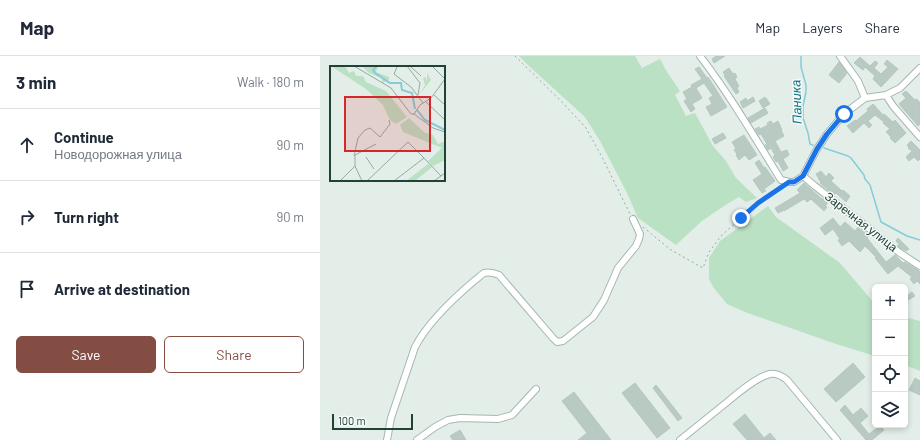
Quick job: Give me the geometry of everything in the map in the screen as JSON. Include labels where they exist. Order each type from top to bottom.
[{"type":"street","points":[[700,56],[733,102],[781,180],[789,182],[794,182],[803,176],[817,149],[827,134],[844,114],[865,98],[886,96],[900,88],[920,68]]},
{"type":"street","points":[[840,56],[858,81],[865,98]]},
{"type":"street","points":[[886,96],[920,137]]},
{"type":"street","name":"Заречная улица","points":[[803,176],[900,253],[920,266]]},
{"type":"street","points":[[387,440],[391,418],[414,347],[432,323],[461,292],[484,274],[493,273],[499,275],[557,342],[564,340],[593,317],[604,300],[618,268],[636,246],[640,234],[633,218]]},
{"type":"street","points":[[680,440],[754,382],[765,375],[772,374],[780,375],[787,380],[837,440]]},
{"type":"street","points":[[417,440],[434,426],[448,420],[460,418],[498,419],[512,415],[536,389]]},
{"type":"path","points":[[515,56],[586,128],[633,218]]},
{"type":"path","points":[[644,227],[671,250],[703,268],[710,252],[722,235],[758,203],[789,182]]},
{"type":"green space","points":[[519,56],[635,56],[642,68],[660,59],[680,91],[675,95],[686,116],[695,113],[713,146],[726,161],[736,178],[757,198],[746,202],[739,197],[702,221],[676,245],[638,218],[600,141],[585,117]]},
{"type":"green space","points":[[768,206],[776,217],[840,263],[872,300],[872,355],[745,312],[727,304],[713,287],[709,279],[709,258],[720,241]]},
{"type":"green space","points":[[908,318],[920,321],[920,371],[908,366]]},
{"type":"building","points":[[716,56],[725,56],[714,63],[712,59]]},
{"type":"building","points":[[860,57],[870,66],[875,61],[878,63],[874,68],[881,74],[888,67],[884,64],[887,60],[898,69],[881,87],[873,79],[875,76],[865,67],[863,70],[854,63]]},
{"type":"building","points":[[839,62],[847,73],[839,83],[829,75]]},
{"type":"building","points":[[699,67],[707,78],[708,77],[727,107],[711,116],[706,107],[712,104],[709,98],[713,96],[704,83],[696,88],[702,98],[692,104],[695,109],[691,112],[684,101],[687,99],[683,92],[692,87],[691,85],[702,79],[695,69]]},
{"type":"building","points":[[729,68],[737,77],[735,79],[739,86],[737,88],[739,92],[736,94],[724,76],[725,75],[723,72]]},
{"type":"building","points":[[906,91],[920,103],[920,124],[918,126],[899,104],[906,98],[902,94]]},
{"type":"building","points":[[753,97],[755,101],[743,108],[740,102],[746,98],[747,101]]},
{"type":"building","points":[[765,97],[770,104],[763,108],[759,101]]},
{"type":"building","points":[[873,104],[883,115],[884,114],[893,122],[895,120],[906,133],[895,143],[886,132],[890,129],[875,115],[868,121],[872,125],[869,128],[864,123],[853,133],[847,126],[868,111],[867,109]]},
{"type":"building","points":[[765,108],[768,113],[751,123],[748,118]]},
{"type":"building","points":[[771,121],[773,124],[778,121],[784,136],[775,141],[781,152],[787,150],[789,155],[783,159],[788,168],[783,171],[778,161],[776,162],[773,157],[775,155],[771,148],[768,150],[765,145],[767,144],[761,134],[759,135],[755,129],[759,127],[760,129],[768,125],[767,123]]},
{"type":"building","points":[[723,133],[726,138],[715,144],[712,139]]},
{"type":"building","points":[[744,135],[757,155],[749,160],[745,155],[739,160],[732,142]]},
{"type":"building","points":[[911,141],[920,150],[920,159],[918,161],[914,157],[909,161],[906,157],[912,151],[907,145]]},
{"type":"building","points":[[759,160],[775,181],[764,189],[766,191],[762,193],[753,180],[762,174],[755,163]]},
{"type":"building","points":[[821,171],[826,177],[829,173],[834,178],[831,181],[850,196],[846,202],[836,193],[834,195],[820,183],[821,182],[816,174]]},
{"type":"building","points":[[804,183],[822,199],[823,198],[828,202],[824,211],[811,199],[807,202],[804,199],[778,213],[775,208],[800,193],[797,190]]},
{"type":"building","points":[[833,218],[840,227],[845,222],[855,231],[859,226],[869,235],[867,238],[886,262],[895,255],[903,263],[905,262],[918,270],[920,272],[920,284],[917,281],[914,284],[910,279],[912,277],[898,266],[888,274],[875,258],[876,257],[865,246],[860,252],[849,241],[842,246],[838,240],[840,239],[833,229],[825,235],[820,228]]},
{"type":"building","points":[[898,238],[909,249],[906,251],[898,246],[899,244],[896,241]]},
{"type":"building","points":[[912,292],[915,296],[908,300],[908,295]]},
{"type":"building","points":[[853,363],[865,377],[836,402],[824,389]]},
{"type":"building","points":[[915,378],[920,381],[920,395],[909,390]]},
{"type":"building","points":[[635,383],[670,428],[657,438],[622,393]]},
{"type":"building","points":[[656,385],[682,418],[678,421],[653,388]]},
{"type":"building","points":[[574,392],[611,440],[578,440],[587,433],[562,401]]},
{"type":"building","points":[[845,405],[853,415],[861,408],[868,416],[860,423],[869,434],[877,428],[882,428],[884,430],[872,440],[866,440],[840,410]]},
{"type":"building","points":[[745,414],[764,438],[770,433],[776,440],[747,440],[733,424]]},
{"type":"building","points":[[460,430],[466,440],[453,440],[450,436]]},
{"type":"waterway","name":"Паника","points":[[801,56],[801,67],[806,85],[803,118],[810,144],[813,145]]},
{"type":"waterway","name":"Паника","points":[[824,148],[851,158],[870,185],[881,222],[907,236],[920,240]]},
{"type":"route","points":[[741,218],[758,203],[789,182],[794,182],[803,176],[817,149],[827,134],[844,114]]}]
